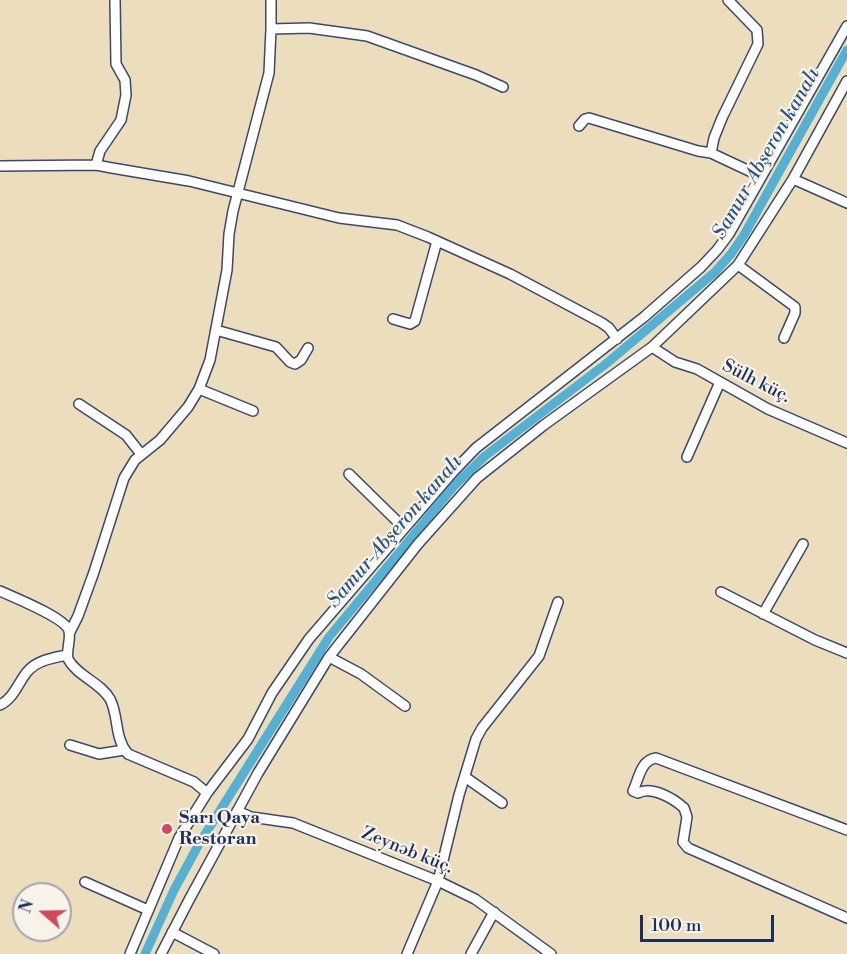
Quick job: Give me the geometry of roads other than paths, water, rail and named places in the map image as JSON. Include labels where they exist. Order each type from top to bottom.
[{"type":"street","points":[[96,165],[100,151],[121,120],[126,95],[124,80],[116,64],[115,0]]},
{"type":"street","points":[[207,793],[194,782],[142,761],[124,750],[110,699],[75,669],[67,655],[70,632],[94,572],[119,489],[130,466],[141,454],[160,440],[188,407],[199,389],[210,360],[227,270],[229,234],[237,194],[269,73],[271,0]]},
{"type":"street","points":[[711,153],[722,118],[758,44],[757,30],[728,0]]},
{"type":"street","points":[[130,954],[179,838],[207,793],[241,750],[266,702],[309,639],[476,448],[617,339],[717,250],[729,234],[847,26]]},
{"type":"street","points":[[272,29],[309,28],[367,36],[503,87]]},
{"type":"street","points":[[161,954],[237,811],[329,657],[418,544],[477,478],[652,347],[738,265],[792,179],[847,81]]},
{"type":"street","points":[[579,126],[585,118],[589,118],[711,153],[760,176]]},
{"type":"street","points":[[0,166],[96,165],[171,177],[339,218],[397,225],[510,274],[602,323],[617,339]]},
{"type":"street","points":[[792,179],[847,203]]},
{"type":"street","points":[[393,319],[410,324],[415,321],[437,241]]},
{"type":"street","points":[[738,265],[795,307],[795,313],[784,338]]},
{"type":"street","points":[[216,330],[276,347],[290,362],[296,364],[308,348]]},
{"type":"street","name":"Sülh küç.","points":[[652,347],[675,362],[697,369],[768,409],[847,443]]},
{"type":"street","points":[[687,457],[720,382]]},
{"type":"street","points":[[199,389],[254,411]]},
{"type":"street","points":[[80,404],[126,435],[141,454]]},
{"type":"street","points":[[349,474],[404,528]]},
{"type":"street","points":[[763,614],[803,544]]},
{"type":"street","points":[[0,591],[59,620],[70,632]]},
{"type":"street","points":[[721,592],[847,653]]},
{"type":"street","points":[[407,954],[438,881],[476,739],[482,728],[539,656],[558,602]]},
{"type":"street","points":[[0,705],[13,695],[28,670],[42,661],[67,655]]},
{"type":"street","points":[[329,657],[361,674],[405,706]]},
{"type":"street","points":[[70,745],[99,754],[124,750]]},
{"type":"street","points":[[847,830],[757,798],[657,758],[649,759],[645,764],[633,791],[638,793],[647,790],[684,808],[687,817],[683,842],[688,848],[847,918]]},
{"type":"street","points":[[465,777],[502,803]]},
{"type":"street","name":"Zeynəb küç.","points":[[237,811],[251,817],[293,823],[438,881],[475,899],[550,954]]},
{"type":"street","points":[[85,882],[148,910]]},
{"type":"street","points":[[471,954],[494,912]]},
{"type":"street","points":[[172,932],[214,954]]},
{"type":"waterway","name":"Samur-Abşeron kanalı","points":[[145,954],[174,890],[199,844],[329,637],[455,485],[485,456],[607,363],[715,272],[731,254],[744,235],[847,50]]},
{"type":"place","name":"Sarı Qaya Restoran","points":[[167,829]]}]
